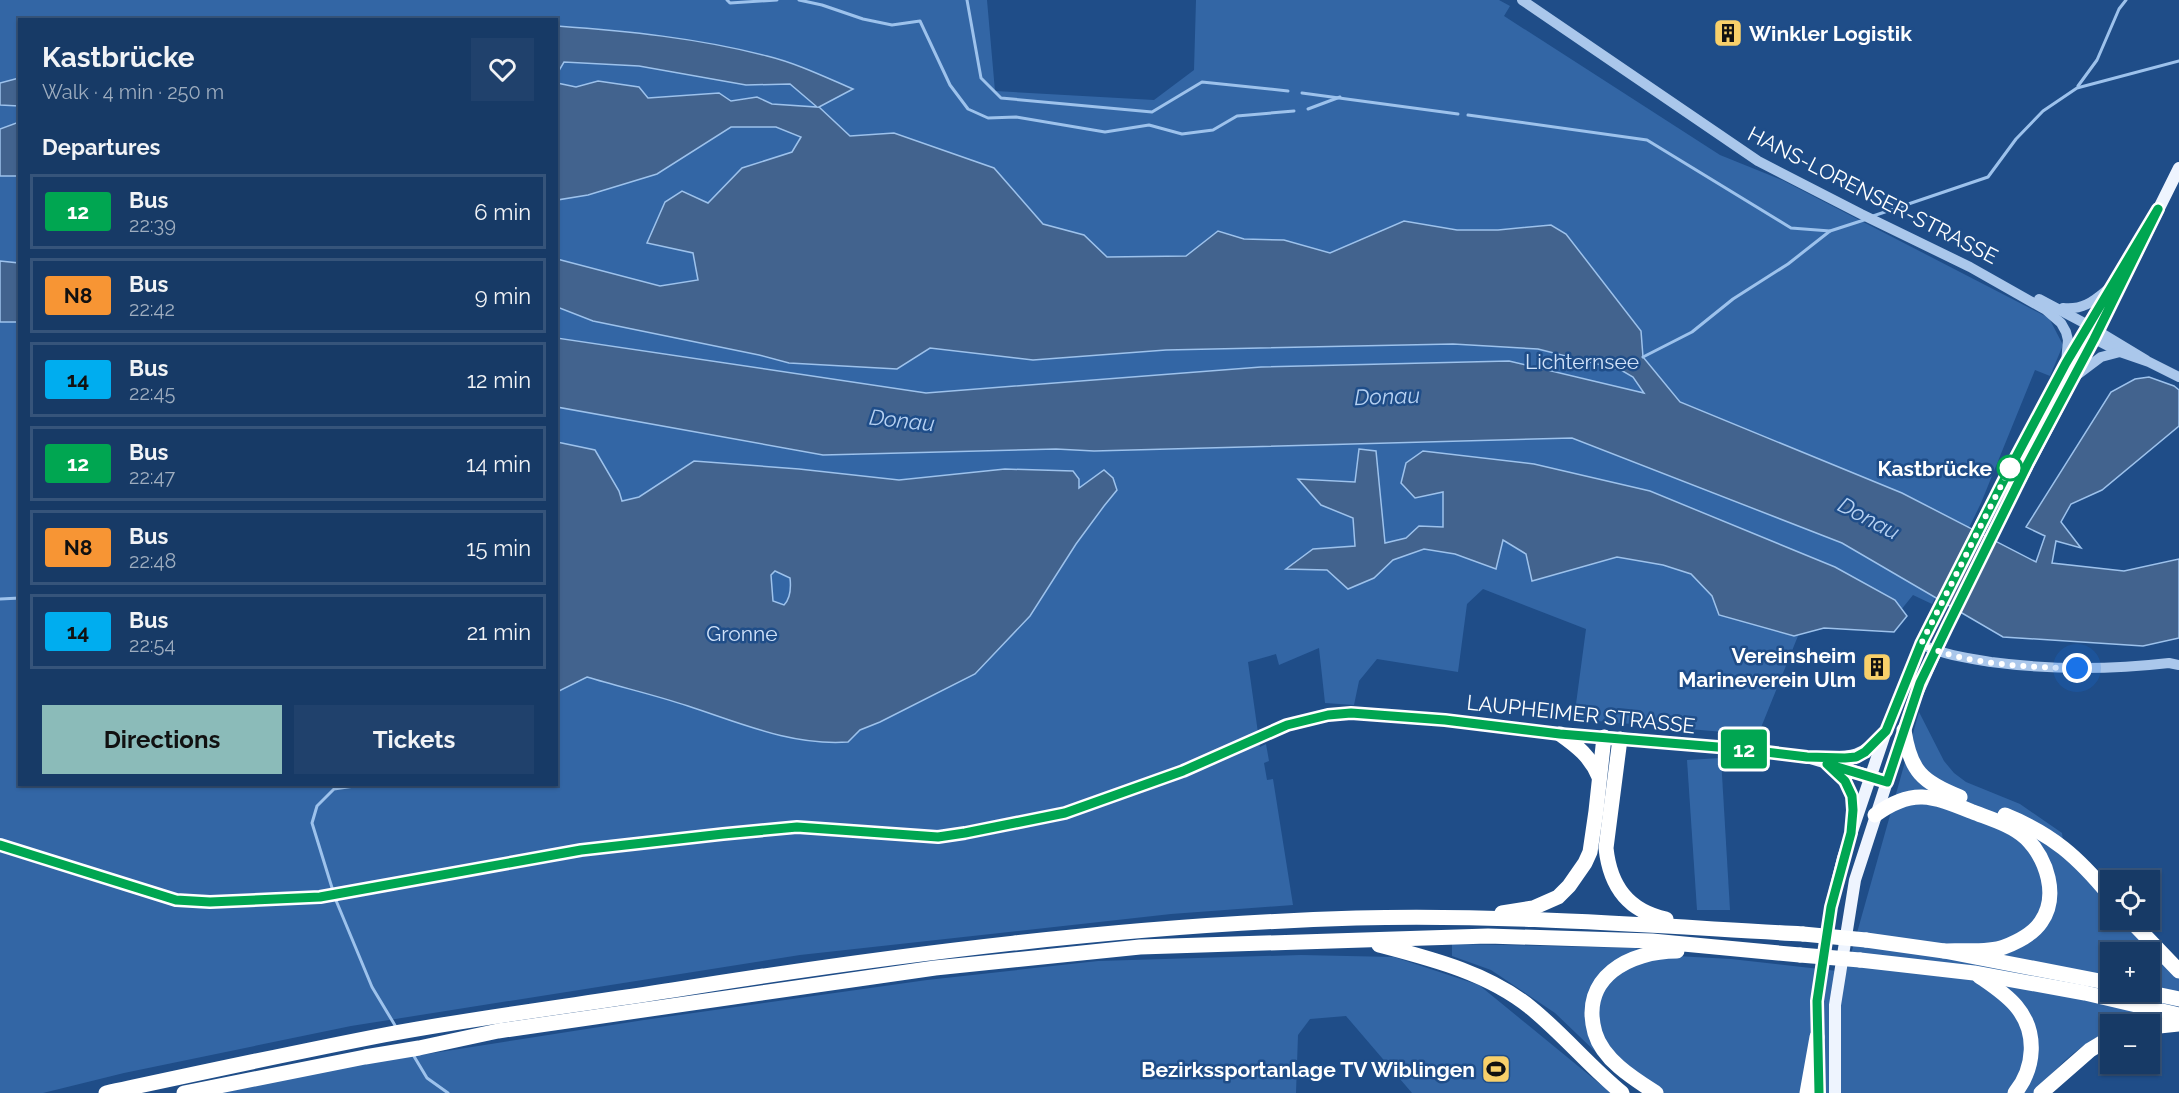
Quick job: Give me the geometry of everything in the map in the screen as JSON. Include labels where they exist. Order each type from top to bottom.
[{"type":"highway","points":[[1907,722],[1911,759],[1925,779],[1941,790],[2032,826],[2063,847],[2100,885]]},
{"type":"highway","points":[[1560,734],[1586,754],[1594,764],[1600,778]]},
{"type":"highway","points":[[1469,919],[1539,906],[1558,897],[1569,886],[1590,852],[1604,737]]},
{"type":"highway","points":[[1620,739],[1606,848],[1608,867],[1614,882],[1636,907],[1649,915],[1686,921],[1701,928]]},
{"type":"highway","points":[[1875,815],[1904,798],[1929,797],[1951,803],[2013,828],[2026,838],[2040,855],[2046,869],[2050,889],[2048,906],[2041,922],[2029,934],[2001,948],[1944,951]]},
{"type":"highway","points":[[106,1093],[388,1035],[788,971],[975,947],[1265,922],[1360,918],[1469,919],[1588,922],[1803,934],[1944,951],[2100,981]]},
{"type":"highway","points":[[2140,930],[2179,971]]},
{"type":"highway","points":[[184,1093],[498,1031],[993,961],[1140,947],[1498,936],[1586,938],[1722,946],[1974,973],[2085,993],[2179,1015]]},
{"type":"highway","points":[[1362,940],[1412,953],[1479,976],[1513,995],[1552,1026],[1622,1093]]},
{"type":"highway","points":[[1656,1093],[1626,1073],[1608,1055],[1596,1034],[1592,1009],[1597,991],[1608,974],[1633,957],[1661,951],[1696,951],[1722,946]]},
{"type":"highway","points":[[1974,973],[1995,987],[2016,1006],[2027,1025],[2032,1049],[2031,1062],[2023,1082],[2015,1093]]},
{"type":"highway","points":[[2160,995],[2179,999]]},
{"type":"highway","points":[[2160,1026],[2179,1024]]},
{"type":"highway","points":[[1807,1093],[1817,1037]]},
{"type":"highway","points":[[2042,1093],[2090,1050],[2100,1044]]},
{"type":"main road","points":[[1819,1093],[1817,1001],[1831,907],[1851,833],[1886,731],[1921,644],[1979,528],[2066,363],[2091,332],[2179,168]]},
{"type":"main road","points":[[1835,1093],[1835,1005],[1855,880],[1920,683],[1992,534],[2073,380],[2112,285],[2158,209]]},
{"type":"main road","points":[[1807,757],[1856,757],[1865,752],[1886,731]]},
{"type":"main road","name":"LAUPHEIMER STRASSE","points":[[1604,737],[1807,757],[1887,782]]},
{"type":"main road","points":[[1827,764],[1851,790],[1853,810],[1851,833]]},
{"type":"street","name":"HANS-LORENSER-STRASSE","points":[[1522,0],[1758,161],[1861,214],[2056,307],[2091,332]]},
{"type":"street","name":"HANS-LORENSER-STRASSE","points":[[1998,281],[2046,310],[2061,323],[2068,340],[2066,363]]},
{"type":"street","points":[[2056,307],[2074,309],[2086,306],[2112,285]]},
{"type":"street","points":[[2091,332],[2120,352],[2146,360]]},
{"type":"street","points":[[2091,332],[2179,377]]},
{"type":"street","points":[[2073,380],[2087,366],[2101,357],[2120,352]]},
{"type":"street","points":[[1921,644],[1957,657],[2039,668],[2131,667],[2169,663],[2179,665]]},
{"type":"street","name":"LAUPHEIMER STRASSE","points":[[0,844],[176,900],[210,902],[326,897],[581,850],[723,834],[797,827],[938,837],[965,833],[1065,813],[1183,771],[1305,719],[1328,715],[1376,715],[1466,722],[1604,737]]},
{"type":"green space","name":"Lichternsee","points":[[0,0],[987,0],[995,91],[1154,100],[1194,70],[1196,0],[1499,0],[1510,6],[1504,16],[1720,155],[1782,180],[2049,318],[2063,345],[2050,376],[2035,370],[1981,503],[1932,604],[1913,595],[1884,631],[1802,626],[1758,735],[1574,719],[1586,629],[1483,589],[1467,604],[1458,672],[1377,659],[1359,681],[1354,705],[1325,703],[1319,648],[1279,665],[1276,654],[1248,662],[1260,747],[1266,744],[1269,761],[1264,763],[1267,780],[1273,779],[1293,905],[1171,914],[800,955],[351,1026],[124,1073],[43,1093],[0,1093]]},
{"type":"green space","points":[[1919,712],[1944,761],[1954,773],[1966,782],[2020,804],[2062,833],[2065,856],[2100,893],[2100,930],[2134,930],[2146,942],[2100,942],[2100,1002],[2160,1002],[2160,957],[2179,976],[2179,1005],[2160,1016],[2100,1014],[2100,1037],[2078,1050],[2059,1066],[2033,1093],[1647,1093],[1625,1080],[1555,1013],[1491,970],[1452,956],[1452,944],[1635,948],[1658,955],[1731,959],[1846,972]]},
{"type":"green space","points":[[1721,758],[1730,910],[1697,910],[1687,760]]},
{"type":"green space","points":[[1301,955],[1394,957],[1479,985],[1600,1084],[1615,1093],[1412,1093],[1346,1016],[1310,1019],[1298,1035],[1296,1093],[215,1093],[287,1076],[644,1020],[927,980],[1098,961]]},
{"type":"water","name":"Donau","points":[[558,26],[636,33],[715,44],[800,66],[853,89],[819,107],[850,136],[894,133],[994,168],[1043,224],[1084,235],[1107,257],[1186,256],[1218,231],[1244,239],[1284,240],[1330,253],[1404,221],[1457,230],[1498,230],[1551,225],[1566,234],[1641,331],[1643,357],[1680,402],[1902,493],[2036,562],[2045,536],[2026,527],[2111,392],[2135,379],[2149,377],[2179,390],[2179,426],[2102,490],[2071,504],[2061,522],[2081,548],[2056,541],[2052,563],[2124,571],[2179,559],[2179,638],[2143,646],[2003,637],[1842,543],[1572,438],[1094,451],[1056,449],[823,455],[558,407],[558,338],[926,393],[1261,367],[1509,361],[1644,393],[1633,377],[1621,370],[1538,349],[1453,344],[1166,350],[1033,360],[930,348],[897,369],[789,363],[593,321],[558,307],[558,259],[660,286],[698,280],[693,253],[647,243],[665,202],[682,191],[708,203],[742,168],[792,152],[801,137],[776,127],[731,127],[657,174],[588,195],[558,200],[558,83],[576,87],[598,81],[639,87],[648,98],[719,93],[731,101],[757,97],[772,104],[817,107],[790,84],[746,85],[639,66],[564,62],[558,72]]},
{"type":"water","points":[[18,78],[18,106],[0,105],[0,83]]},
{"type":"water","points":[[18,122],[18,176],[0,176],[0,129]]},
{"type":"water","points":[[0,261],[18,263],[18,322],[0,322]]},
{"type":"water","name":"Gronne","points":[[558,442],[595,450],[619,491],[622,501],[639,497],[694,461],[899,480],[1005,469],[1073,471],[1079,479],[1079,488],[1104,470],[1113,478],[1117,490],[1076,544],[1030,616],[975,674],[860,730],[848,742],[786,737],[587,677],[558,692]],"holes":[[[775,571],[790,578],[788,599],[784,605],[773,601],[771,575]]]},
{"type":"water","points":[[1359,449],[1376,451],[1385,543],[1406,538],[1419,526],[1443,527],[1443,492],[1415,498],[1401,483],[1406,463],[1423,451],[1534,464],[1650,491],[1835,567],[1895,600],[1907,616],[1894,632],[1824,628],[1794,636],[1719,615],[1712,596],[1691,574],[1663,565],[1617,557],[1532,581],[1526,554],[1503,540],[1496,569],[1455,554],[1424,549],[1393,560],[1374,578],[1348,589],[1327,570],[1286,569],[1313,549],[1355,546],[1353,518],[1321,505],[1298,479],[1355,482]]},
{"type":"waterway","points":[[727,0],[730,3],[777,0]]},
{"type":"waterway","points":[[799,0],[892,25],[920,21],[950,85],[968,109],[988,118],[1016,117],[1105,132],[1149,125],[1182,134],[1213,130],[1237,116],[1294,111]]},
{"type":"waterway","points":[[967,0],[981,78],[1001,98],[1152,112],[1202,82],[1288,91]]},
{"type":"waterway","points":[[2078,86],[2097,60],[2119,9],[2126,0]]},
{"type":"waterway","points":[[1873,216],[1988,177],[2016,139],[2043,111],[2077,88],[2179,61]]},
{"type":"waterway","points":[[1302,93],[1458,114]]},
{"type":"waterway","points":[[1308,109],[1340,97]]},
{"type":"waterway","points":[[1468,115],[1647,140],[1791,228],[1830,231],[1864,220]]},
{"type":"waterway","points":[[1643,357],[1692,332],[1733,299],[1788,264],[1830,231]]},
{"type":"waterway","points":[[0,599],[18,598]]},
{"type":"waterway","points":[[333,891],[312,823],[317,806],[334,789],[354,786]]},
{"type":"waterway","points":[[335,898],[372,987],[396,1027]]},
{"type":"waterway","points":[[412,1053],[427,1078],[448,1093]]},
{"type":"bus line","name":"12","points":[[0,845],[176,900],[210,902],[344,894],[581,850],[797,827],[938,837],[1065,813],[1183,771],[1287,725],[1305,719],[1351,713],[1466,722],[1560,734],[1742,749],[1807,757],[1856,757],[1865,752],[1886,731],[1921,644],[2007,474],[2066,363],[2158,209],[2094,339],[1992,534],[1920,683],[1887,782],[1827,764],[1838,773],[1851,790],[1853,810],[1851,833],[1831,907],[1817,1001],[1819,1093]]},
{"type":"place","name":"Winkler Logistik","points":[[1728,33]]},
{"type":"place","name":"Kastbrücke","points":[[2010,468]]},
{"type":"place","name":"Vereinsheim Marineverein Ulm","points":[[1877,667]]},
{"type":"place","name":"Bezirkssportanlage TV Wiblingen","points":[[1496,1069]]},
{"type":"route","points":[[2010,468],[1921,644],[1957,657],[2039,668],[2077,668]]}]
